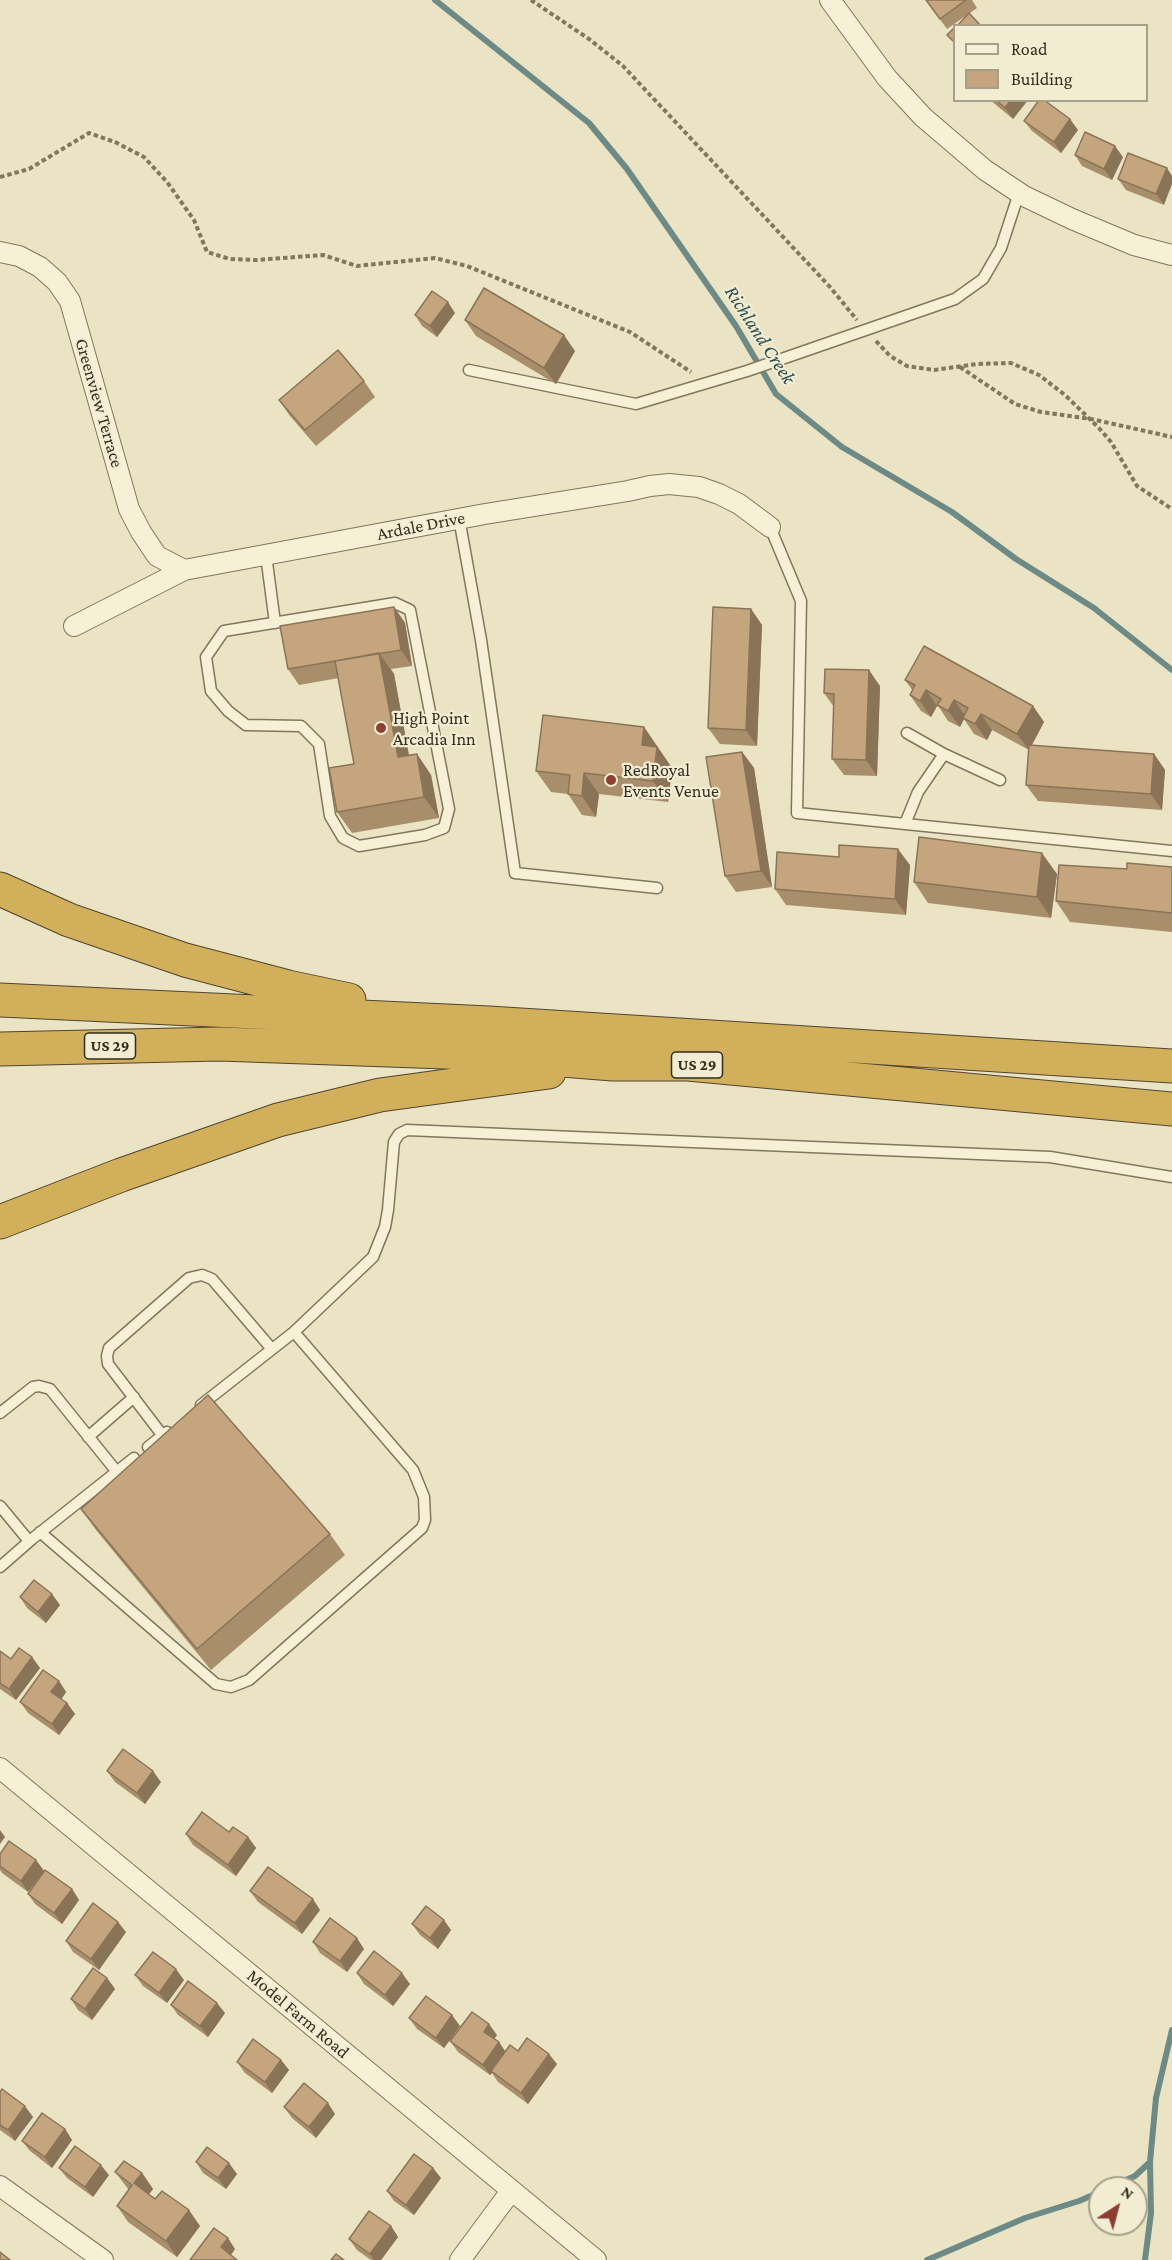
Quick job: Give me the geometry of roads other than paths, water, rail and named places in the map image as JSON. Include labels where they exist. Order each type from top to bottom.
[{"type":"highway","points":[[0,889],[69,920],[185,960],[288,987],[352,1000],[426,1005],[489,1023]]},
{"type":"highway","name":"US 29","points":[[0,1000],[489,1023],[1172,1066]]},
{"type":"highway","name":"US 29","points":[[0,1048],[220,1044],[473,1053],[613,1064],[688,1064],[1172,1109]]},
{"type":"highway","points":[[0,1222],[121,1175],[278,1120],[380,1095],[613,1064]]},
{"type":"street","points":[[830,0],[887,78],[923,117],[985,170],[1019,193],[1072,219],[1134,245],[1172,255]]},
{"type":"street","name":"Greenview Terrace","points":[[0,252],[19,256],[40,267],[57,282],[70,301],[129,509],[157,556],[184,570]]},
{"type":"street","name":"Ardale Drive","points":[[74,626],[184,570],[459,518],[669,484],[699,487],[719,494],[739,504],[770,527]]},
{"type":"street","name":"Model Farm Road","points":[[0,1768],[596,2260]]},
{"type":"street","points":[[0,2186],[103,2260]]},
{"type":"street","points":[[459,2260],[511,2191]]},
{"type":"lane","points":[[469,370],[636,404],[747,371],[955,299],[982,279],[1001,248],[1019,193]]},
{"type":"lane","points":[[459,518],[481,640],[515,873],[657,888]]},
{"type":"lane","points":[[770,527],[801,600],[797,813],[1172,851]]},
{"type":"lane","points":[[266,555],[275,623]]},
{"type":"lane","points":[[395,603],[410,610],[449,809],[444,828],[425,835],[359,846],[343,838],[330,816],[319,744],[301,726],[246,725],[228,711],[212,691],[206,657],[224,631],[275,623],[395,603]]},
{"type":"lane","points":[[907,732],[944,754],[1000,780]]},
{"type":"lane","points":[[905,824],[918,792],[944,754]]},
{"type":"lane","points":[[190,1414],[294,1332],[373,1257],[382,1236],[388,1210],[394,1142],[399,1134],[407,1130],[1050,1157],[1172,1178]]},
{"type":"lane","points":[[148,1447],[167,1432],[134,1397],[108,1364],[109,1348],[195,1275],[213,1279],[271,1348]]},
{"type":"lane","points":[[40,1532],[216,1684],[231,1687],[249,1680],[422,1528],[425,1520],[424,1497],[413,1470],[294,1332]]},
{"type":"lane","points":[[0,1413],[33,1387],[50,1389],[117,1472]]},
{"type":"lane","points":[[88,1437],[134,1397]]},
{"type":"lane","points":[[0,1567],[40,1532],[134,1458]]},
{"type":"lane","points":[[0,1506],[29,1541]]},
{"type":"waterway","name":"Richland Creek","points":[[435,0],[589,123],[627,169],[736,326],[776,394],[842,447],[952,512],[1016,559],[1094,608],[1172,670]]},
{"type":"waterway","points":[[1145,2260],[1151,2213],[1150,2162],[1156,2098],[1172,2030]]},
{"type":"waterway","points":[[1135,2176],[1150,2162]]},
{"type":"waterway","points":[[927,2260],[1025,2218],[1088,2197]]},
{"type":"place","name":"High Point Arcadia Inn","points":[[381,728]]},
{"type":"place","name":"RedRoyal Events Venue","points":[[611,780]]}]
